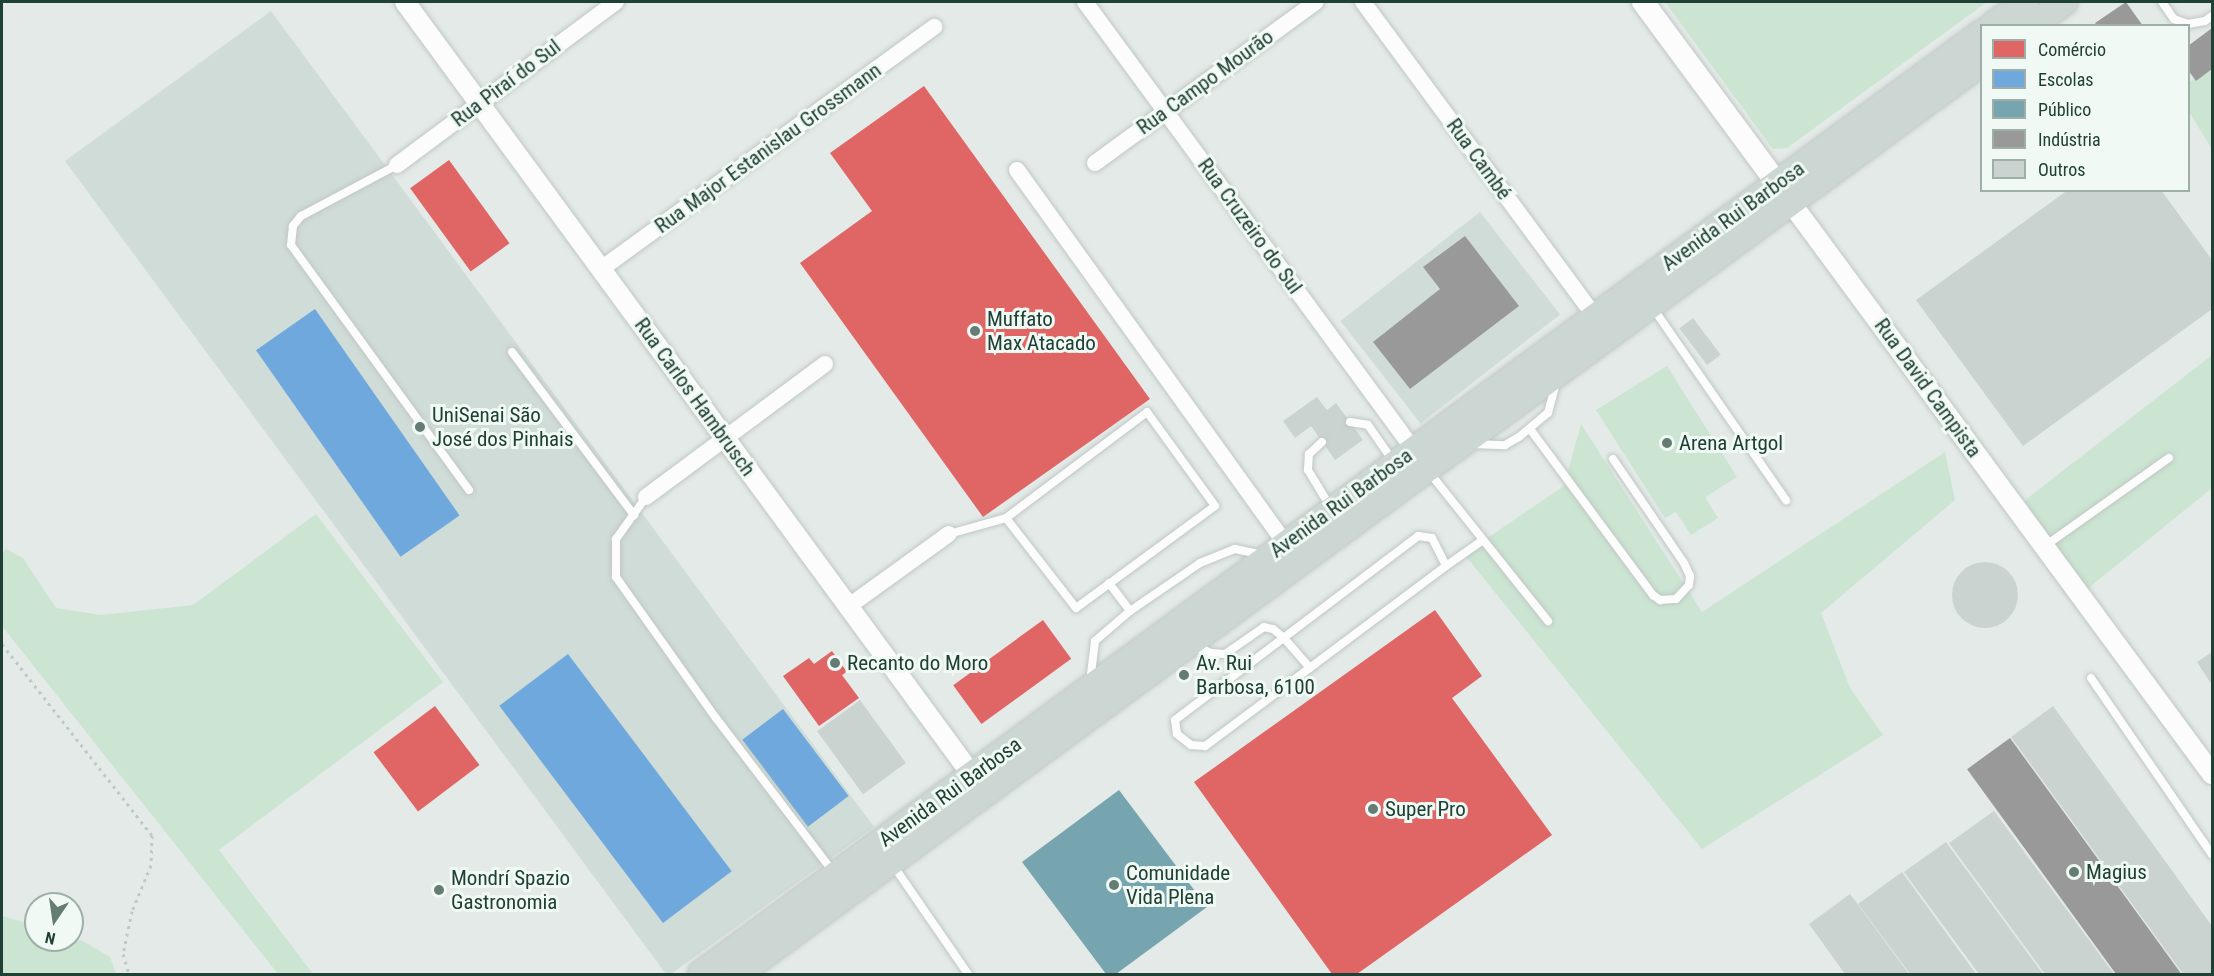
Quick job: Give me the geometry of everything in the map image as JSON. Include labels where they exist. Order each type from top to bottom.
[{"type":"main road","name":"Rua David Campista","points":[[1643,2],[1784,193]]},
{"type":"main road","points":[[1995,24],[2025,2]]},
{"type":"main road","points":[[2034,24],[2064,2]]},
{"type":"main road","name":"Avenida Rui Barbosa","points":[[743,973],[891,862],[1090,689],[1332,510],[1412,461],[1462,444],[1651,305],[1784,193],[1980,35]]},
{"type":"main road","name":"Avenida Rui Barbosa","points":[[701,975],[836,876],[1190,643],[1412,461],[1595,317],[1980,63]]},
{"type":"street","name":"Rua Carlos Hambrusch","points":[[405,2],[979,784]]},
{"type":"street","name":"Rua Piraí do Sul","points":[[397,165],[616,2]]},
{"type":"street","name":"Rua Cruzeiro do Sul","points":[[1085,2],[1166,111],[1412,461]]},
{"type":"street","name":"Rua Campo Mourão","points":[[1095,163],[1316,2]]},
{"type":"street","name":"Rua Cambé","points":[[1363,2],[1595,317]]},
{"type":"street","name":"Rua Major Estanislau Grossmann","points":[[601,269],[934,27]]},
{"type":"street","points":[[1017,170],[1278,550]]},
{"type":"street","name":"Rua David Campista","points":[[1784,193],[2212,774]]},
{"type":"street","points":[[646,497],[825,364]]},
{"type":"street","points":[[849,606],[949,534]]},
{"type":"lane","points":[[2162,2],[2174,19],[2188,24],[2205,21],[2212,15]]},
{"type":"lane","points":[[397,165],[301,216],[293,226],[291,245],[469,490]]},
{"type":"lane","points":[[1651,305],[1786,500]]},
{"type":"lane","points":[[512,352],[634,515]]},
{"type":"lane","points":[[1462,444],[1505,445],[1530,429],[1548,413],[1559,372]]},
{"type":"lane","points":[[949,534],[1006,518],[1147,412],[1215,506],[1076,608],[1006,518]]},
{"type":"lane","points":[[1350,422],[1368,424],[1412,461],[1483,540],[1548,621]]},
{"type":"lane","points":[[1530,429],[1653,595],[1660,600],[1676,599],[1689,585],[1684,563],[1613,459]]},
{"type":"lane","points":[[1322,442],[1310,454],[1308,470],[1332,510]]},
{"type":"lane","points":[[2044,546],[2169,458]]},
{"type":"lane","points":[[646,497],[616,539],[616,577],[716,718],[836,876]]},
{"type":"lane","points":[[1446,566],[1432,538],[1418,536],[1175,720],[1177,734],[1191,745],[1205,746],[1483,540]]},
{"type":"lane","points":[[1090,689],[1095,642],[1130,611],[1200,562],[1235,549],[1278,550]]},
{"type":"lane","points":[[1109,583],[1130,611]]},
{"type":"lane","points":[[1190,643],[1218,656],[1225,654],[1264,627],[1274,629],[1310,668]]},
{"type":"lane","points":[[2091,678],[2212,855]]},
{"type":"lane","points":[[891,862],[968,975]]},
{"type":"path","points":[[2,644],[152,835],[151,865],[132,911],[123,954],[129,975]]},
{"type":"shaded area","name":"UniSenai São José dos Pinhais","points":[[271,11],[874,827],[671,974],[666,974],[65,161]]},
{"type":"shaded area","points":[[1480,212],[1560,314],[1421,423],[1341,321]]},
{"type":"green space","points":[[1665,2],[1987,2],[1787,148],[1773,149]]},
{"type":"green space","points":[[2212,66],[2212,149],[2190,114],[2190,82]]},
{"type":"green space","points":[[2212,355],[2212,488],[2086,590],[2024,501]]},
{"type":"green space","name":"Arena Artgol","points":[[1667,366],[1737,477],[1705,497],[1718,518],[1691,535],[1676,512],[1665,518],[1596,410]]},
{"type":"green space","points":[[1581,424],[1702,612],[1945,452],[1955,500],[1821,613],[1850,688],[1883,735],[1702,849],[1464,554],[1564,486]]},
{"type":"green space","points":[[316,514],[443,682],[219,850],[313,974],[278,974],[2,626],[2,553],[6,549],[23,558],[56,608],[101,615],[193,605]]},
{"type":"green space","points":[[2,916],[24,922],[24,952],[84,952],[84,942],[110,957],[116,974],[2,974]]},
{"type":"building: Comércio","name":"Muffato Max Atacado","points":[[924,86],[1150,399],[983,517],[800,263],[872,211],[830,153]]},
{"type":"building: Comércio","points":[[449,160],[510,243],[471,272],[410,188]]},
{"type":"building: Comércio","name":"Super Pro","points":[[1435,610],[1482,676],[1452,698],[1552,835],[1357,974],[1332,974],[1194,782]]},
{"type":"building: Comércio","points":[[1043,620],[1071,659],[981,724],[953,685]]},
{"type":"building: Comércio","points":[[832,651],[847,672],[842,675],[859,698],[819,726],[783,676],[809,658],[814,664]]},
{"type":"building: Comércio","points":[[435,706],[480,765],[418,811],[374,752]]},
{"type":"building: Escolas","points":[[315,309],[460,515],[401,557],[256,350]]},
{"type":"building: Escolas","points":[[568,654],[732,871],[663,923],[499,706]]},
{"type":"building: Escolas","points":[[783,709],[849,796],[808,827],[742,740]]},
{"type":"building: Público","name":"Comunidade Vida Plena","points":[[1119,790],[1207,907],[1116,974],[1106,974],[1022,862]]},
{"type":"building: Indústria","points":[[2126,2],[2142,24],[2096,24]]},
{"type":"building: Indústria","points":[[2212,28],[2212,69],[2196,81],[2190,73],[2190,44]]},
{"type":"building: Indústria","points":[[1465,236],[1519,306],[1410,389],[1373,342],[1440,289],[1423,267]]},
{"type":"building: Indústria","name":"Magius","points":[[2010,738],[2181,973],[2116,974],[1967,769]]},
{"type":"building: Outros","points":[[2065,192],[2162,192],[2212,260],[2212,309],[2023,446],[1916,300]]},
{"type":"building: Outros","points":[[1693,318],[1721,355],[1707,365],[1679,328]]},
{"type":"building: Outros","points":[[1317,397],[1327,410],[1336,403],[1363,440],[1335,460],[1311,426],[1295,438],[1283,421]]},
{"type":"building: Outros","points":[[1985,562],[1998,565],[2008,572],[2015,582],[2018,595],[2015,608],[2008,618],[1998,625],[1985,628],[1972,625],[1962,618],[1955,608],[1952,595],[1955,582],[1962,572],[1972,565]]},
{"type":"building: Outros","points":[[2212,652],[2212,685],[2197,662]]},
{"type":"building: Outros","points":[[860,700],[906,763],[863,794],[817,731]]},
{"type":"building: Outros","points":[[2053,706],[2212,926],[2212,974],[2183,974],[2011,737]]},
{"type":"building: Outros","points":[[1994,811],[2114,974],[2045,974],[1949,843]]},
{"type":"building: Outros","points":[[1946,842],[2043,974],[1979,974],[1904,872]]},
{"type":"building: Outros","points":[[1902,872],[1976,974],[1910,974],[1858,904]]},
{"type":"building: Outros","points":[[1850,894],[1909,974],[1845,974],[1809,924]]},
{"type":"place","name":"Muffato Max Atacado","points":[[975,331]]},
{"type":"place","name":"UniSenai São José dos Pinhais","points":[[420,427]]},
{"type":"place","name":"Arena Artgol","points":[[1667,443]]},
{"type":"place","name":"Recanto do Moro","points":[[835,663]]},
{"type":"place","name":"Av. Rui Barbosa, 6100","points":[[1184,675]]},
{"type":"place","name":"Super Pro","points":[[1373,809]]},
{"type":"place","name":"Magius","points":[[2074,872]]},
{"type":"place","name":"Comunidade Vida Plena","points":[[1114,885]]},
{"type":"place","name":"Mondrí Spazio Gastronomia","points":[[439,890]]}]
